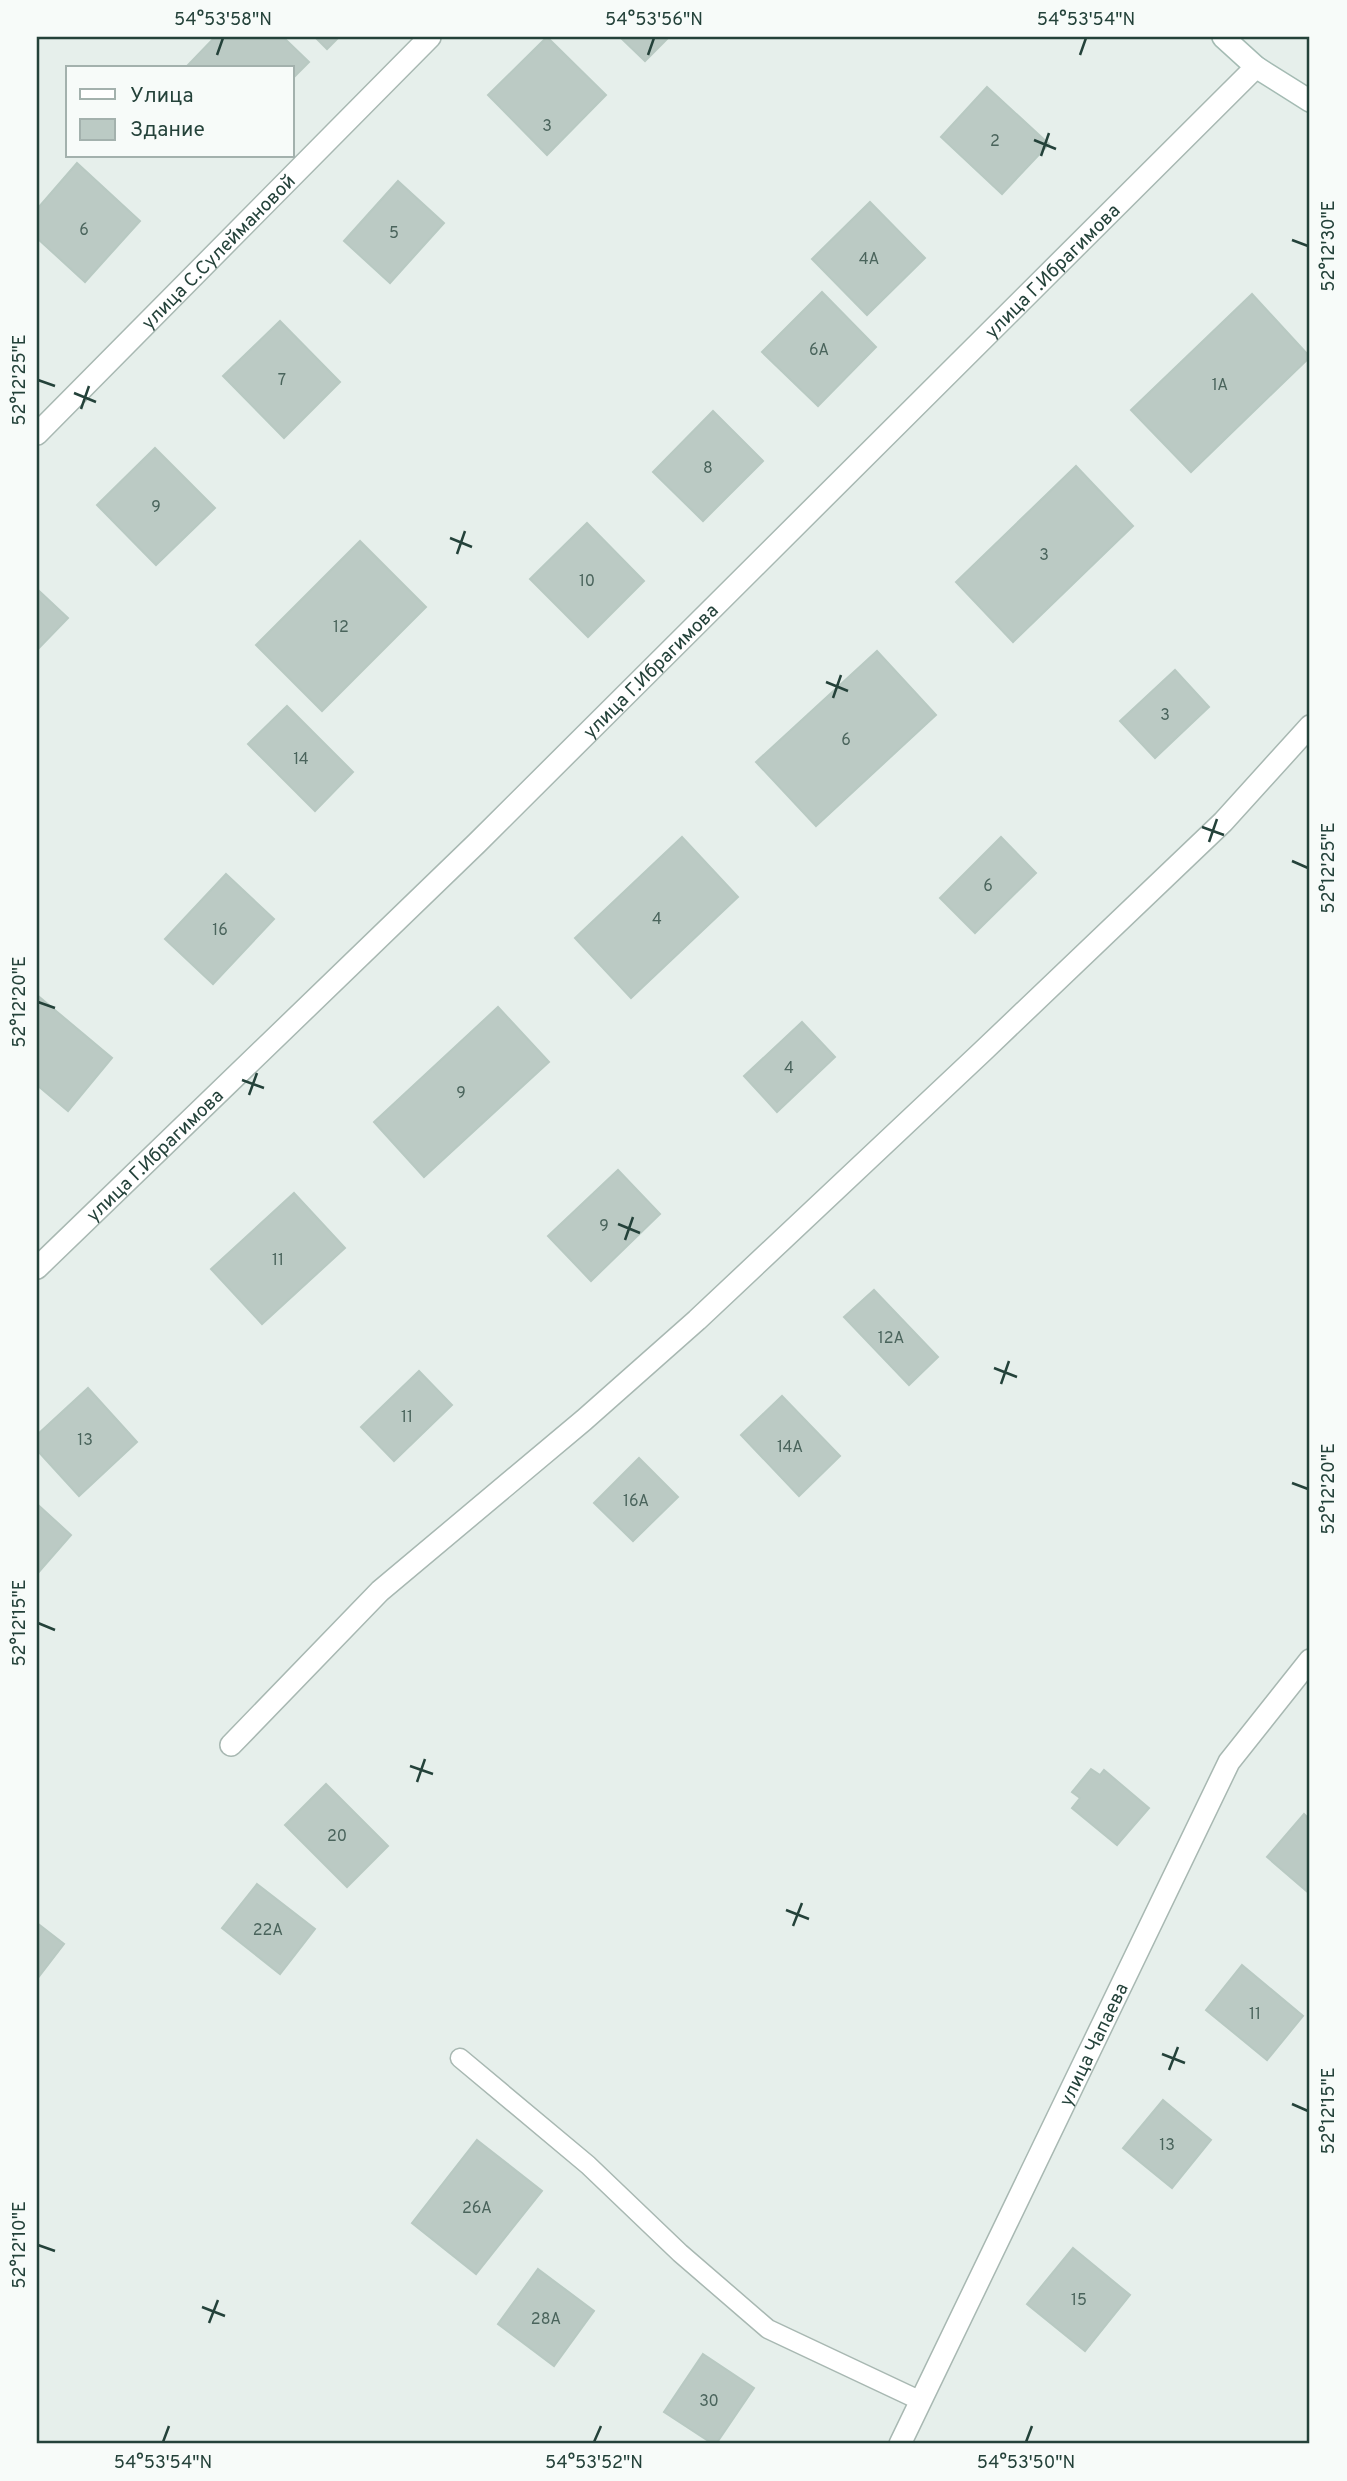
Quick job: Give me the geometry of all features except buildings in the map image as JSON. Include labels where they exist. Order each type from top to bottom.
[{"type":"street","name":"улица С.Сулеймановой","points":[[37,434],[430,37]]},
{"type":"street","points":[[1223,37],[1256,67],[1310,102]]},
{"type":"street","name":"улица Г.Ибрагимова","points":[[37,1268],[487,833],[1256,67]]},
{"type":"street","points":[[231,1745],[380,1591],[584,1420],[697,1320],[1223,822],[1310,726]]},
{"type":"street","name":"улица Чапаева","points":[[900,2444],[1229,1762],[1310,1660]]},
{"type":"lane","points":[[460,2058],[588,2165],[680,2253],[768,2329],[921,2401]]}]
